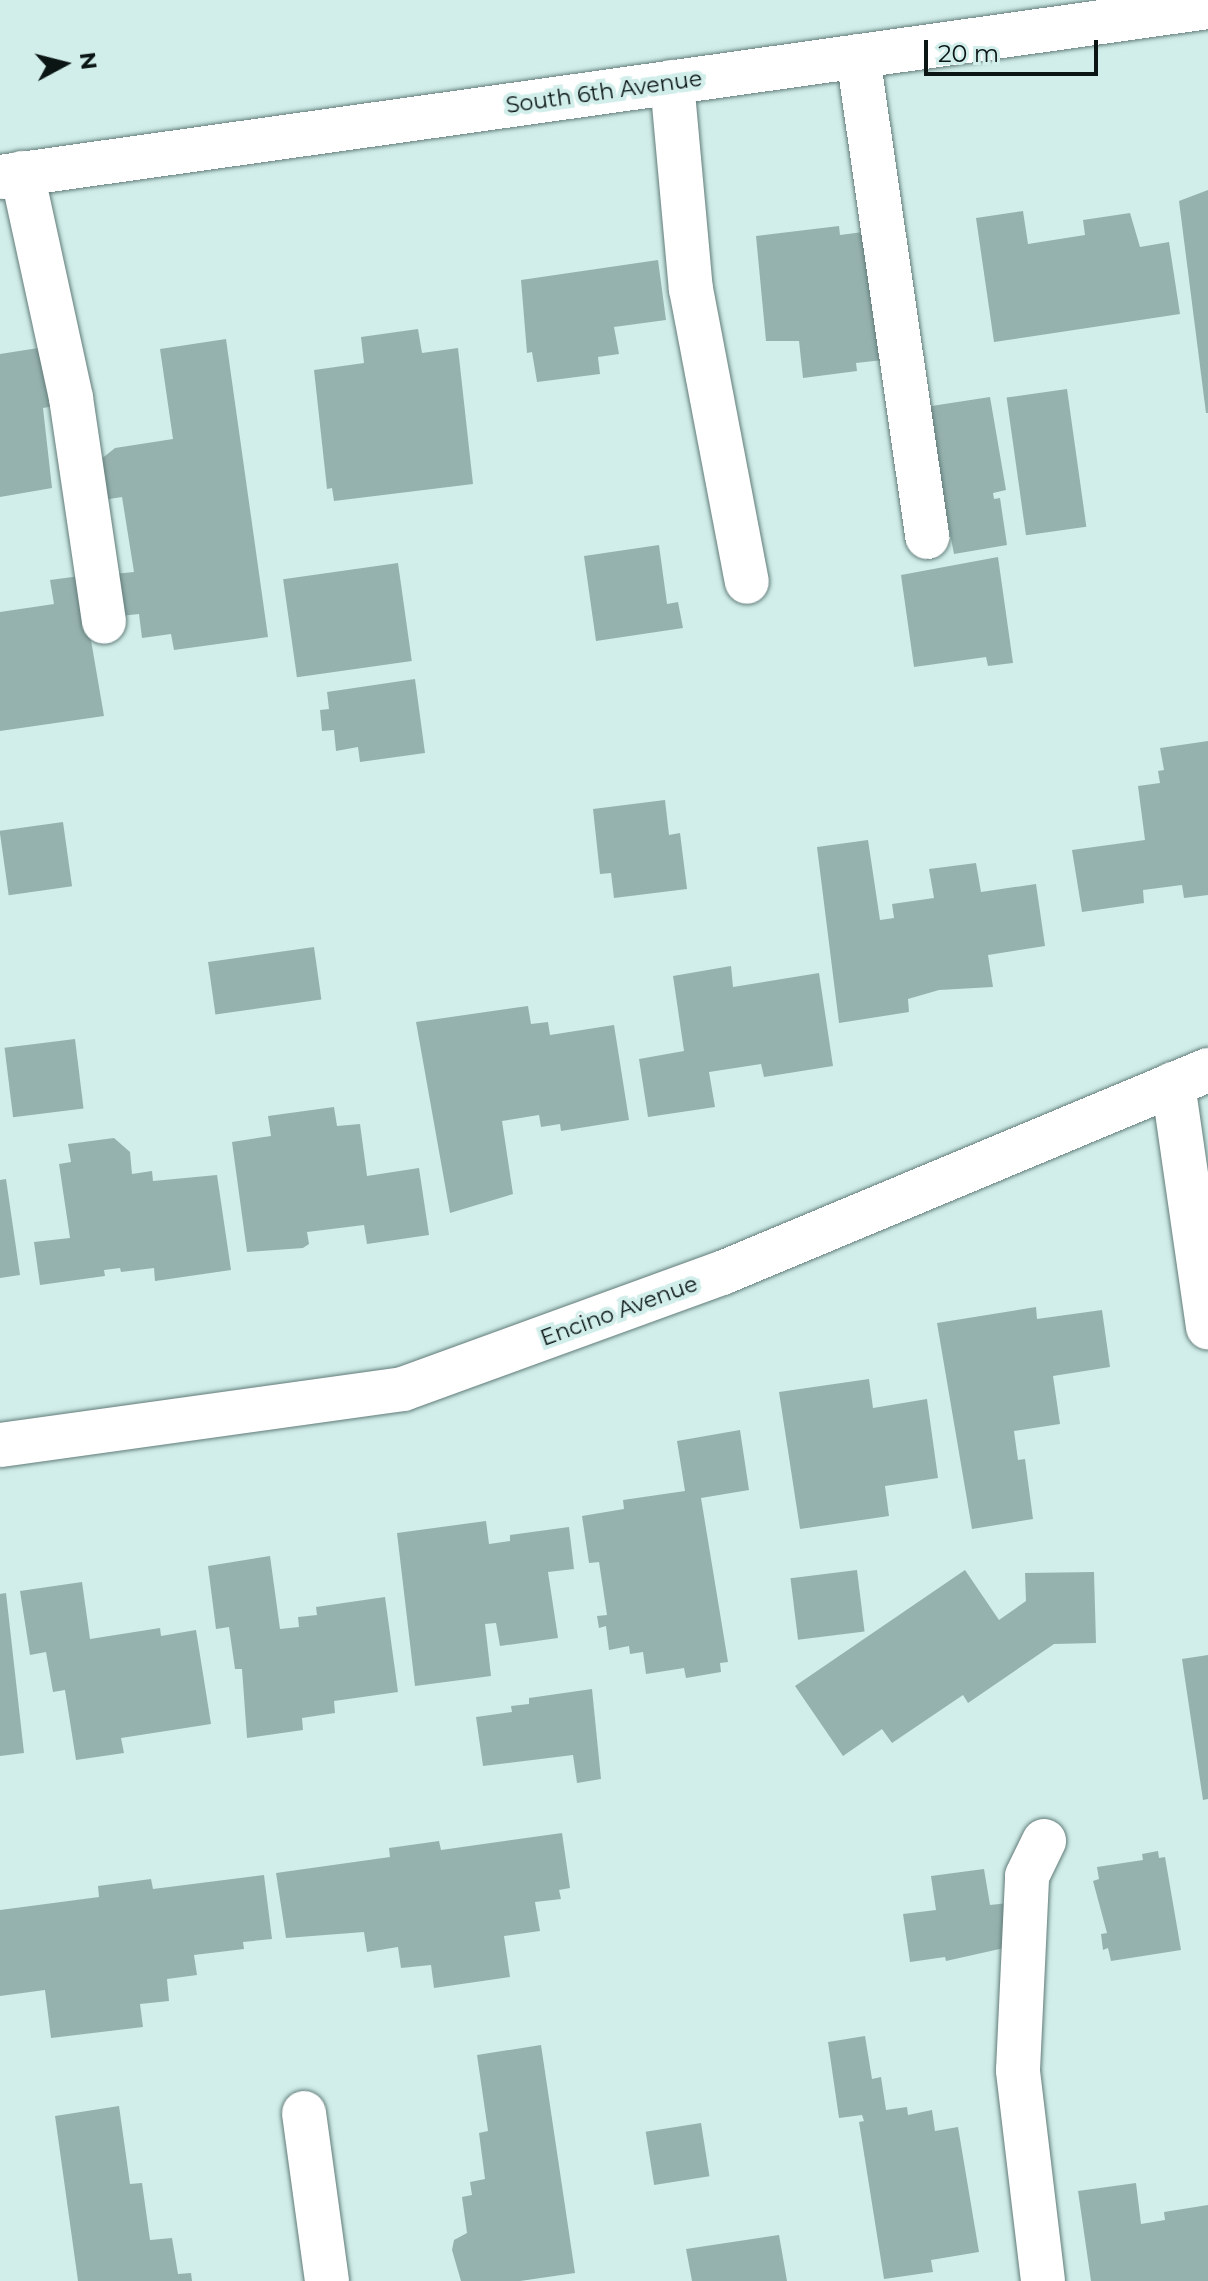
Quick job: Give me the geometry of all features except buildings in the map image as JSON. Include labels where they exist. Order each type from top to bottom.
[{"type":"street","name":"South 6th Avenue","points":[[11,175],[1208,7]]},
{"type":"street","points":[[858,56],[927,537]]},
{"type":"street","points":[[672,82],[691,289],[747,582]]},
{"type":"street","points":[[11,175],[71,398],[104,622]]},
{"type":"street","points":[[1191,1077],[1208,1327]]},
{"type":"street","name":"Encino Avenue","points":[[0,1445],[403,1389],[722,1273],[1191,1077]]},
{"type":"street","points":[[1043,2281],[1018,2070],[1027,1876],[1044,1841]]},
{"type":"street","points":[[304,2113],[327,2281]]}]
